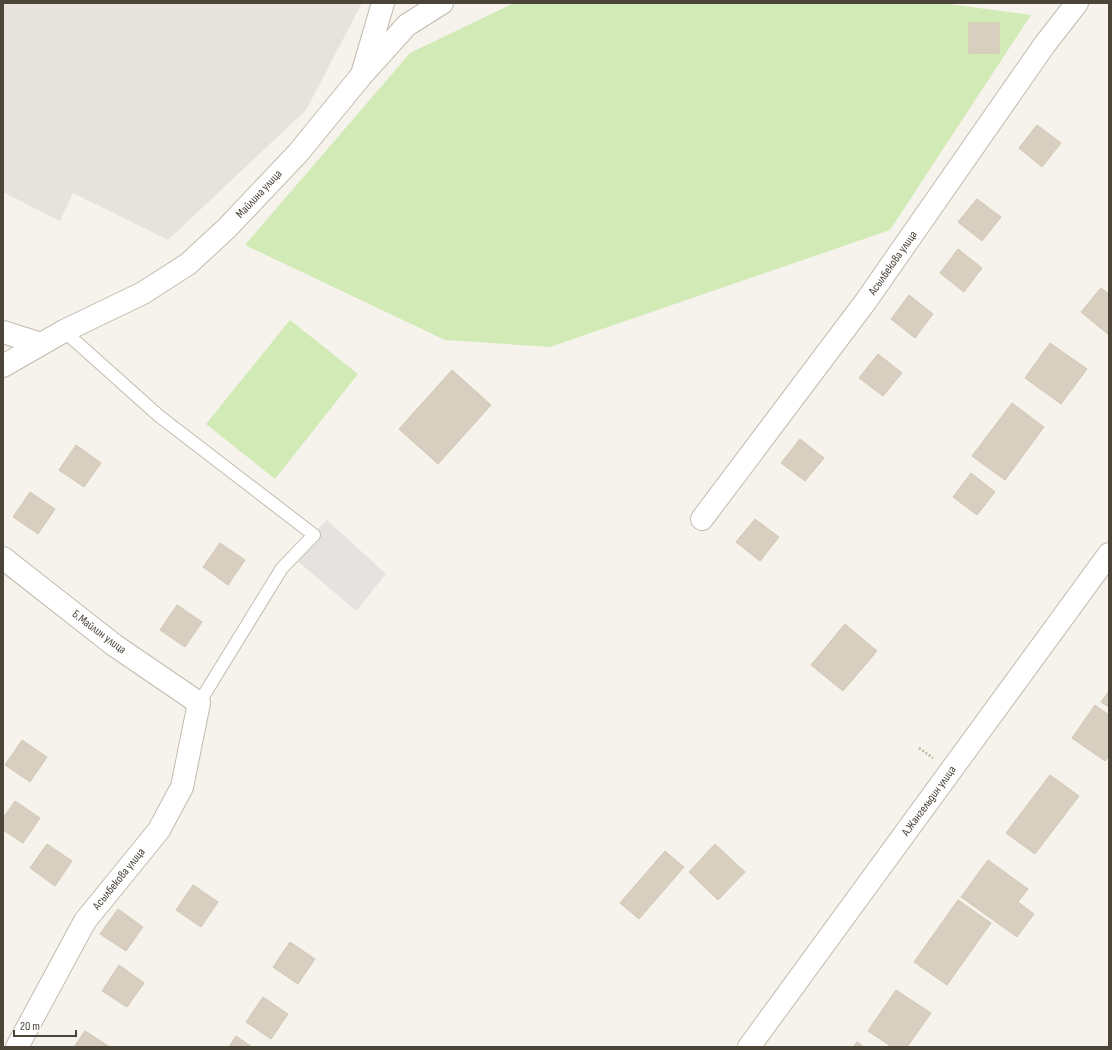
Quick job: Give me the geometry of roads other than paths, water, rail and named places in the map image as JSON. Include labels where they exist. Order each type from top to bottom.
[{"type":"street","points":[[361,76],[383,3]]},
{"type":"street","name":"Майлина улица","points":[[3,366],[64,331],[143,293],[188,264],[227,228],[298,153],[361,76],[407,25],[442,3]]},
{"type":"street","name":"Асылбекова улица","points":[[702,519],[866,301],[1045,44],[1077,3]]},
{"type":"street","points":[[3,332],[41,344]]},
{"type":"street","name":"А.Жангельдин улица","points":[[749,1047],[1109,554]]},
{"type":"street","name":"Б.Майлин улица","points":[[3,558],[114,645],[199,703]]},
{"type":"street","name":"Асылбекова улица","points":[[17,1047],[84,921],[159,830],[182,786],[199,703]]},
{"type":"lane","points":[[64,331],[159,416],[314,535],[282,568],[199,703]]}]
